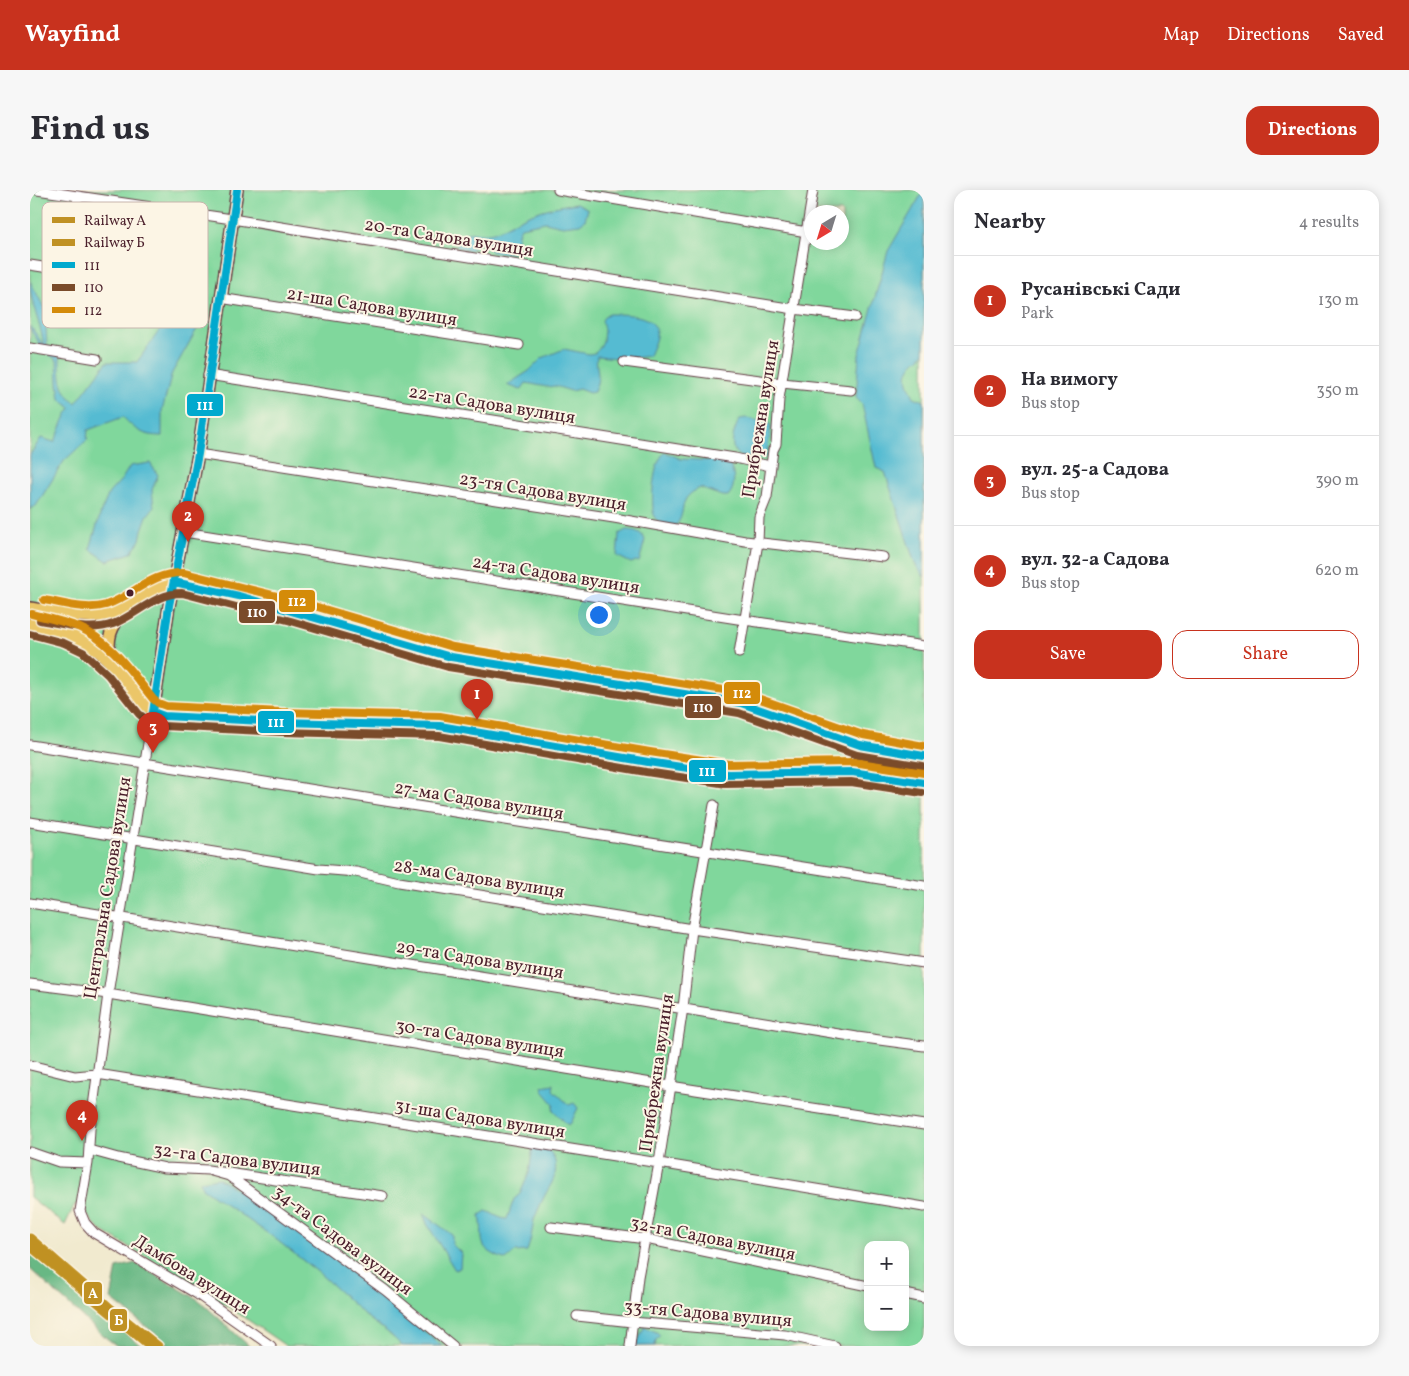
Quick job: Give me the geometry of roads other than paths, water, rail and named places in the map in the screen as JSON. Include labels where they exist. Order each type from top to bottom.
[{"type":"main road","name":"Центральна Садова вулиця","points":[[153,712],[174,582],[198,454],[208,375],[237,190]]},
{"type":"main road","points":[[30,608],[95,617],[109,614],[156,589],[174,582],[239,596],[451,657],[741,703],[860,745],[924,756]]},
{"type":"main road","points":[[111,663],[108,649],[110,634],[116,620],[128,605]]},
{"type":"main road","points":[[30,624],[78,638],[101,653],[127,685],[153,712],[164,716],[281,722],[440,726],[728,774],[852,772],[924,784]]},
{"type":"street","name":"20-та Садова вулиця","points":[[36,190],[118,202]]},
{"type":"street","points":[[558,190],[804,231]]},
{"type":"street","name":"Прибрежна вулиця","points":[[811,205],[813,190]]},
{"type":"street","points":[[77,202],[78,196]]},
{"type":"street","name":"20-та Садова вулиця","points":[[208,215],[794,309],[855,317]]},
{"type":"street","name":"Прибрежна вулиця","points":[[739,653],[758,543],[759,517],[767,496],[770,466],[776,444],[778,408],[804,250]]},
{"type":"street","name":"21-ша Садова вулиця","points":[[220,298],[519,346]]},
{"type":"street","points":[[30,348],[97,359]]},
{"type":"street","points":[[624,362],[851,390]]},
{"type":"street","name":"22-га Садова вулиця","points":[[208,375],[735,458],[770,466]]},
{"type":"street","name":"23-тя Садова вулиця","points":[[198,454],[614,518],[758,543],[883,557]]},
{"type":"street","name":"24-та Садова вулиця","points":[[184,532],[744,620],[924,646]]},
{"type":"street","name":"Центральна Садова вулиця","points":[[94,1233],[85,1223],[80,1211],[88,1163],[97,1074],[108,994],[153,712]]},
{"type":"street","name":"27-ма Садова вулиця","points":[[30,745],[924,886]]},
{"type":"street","name":"Прибрежна вулиця","points":[[630,1346],[638,1277],[659,1163],[683,1008],[692,929],[714,805]]},
{"type":"street","name":"28-ма Садова вулиця","points":[[30,822],[319,869],[356,872],[399,882],[692,929],[924,963]]},
{"type":"street","name":"29-та Садова вулиця","points":[[30,903],[856,1037],[924,1046]]},
{"type":"street","name":"30-та Садова вулиця","points":[[30,984],[108,994],[924,1126]]},
{"type":"street","name":"31-ша Садова вулиця","points":[[30,1066],[75,1076],[97,1074],[924,1207]]},
{"type":"street","name":"32-га Садова вулиця","points":[[89,1150],[165,1168],[208,1170],[383,1196]]},
{"type":"street","points":[[30,1152],[59,1162],[88,1163]]},
{"type":"street","name":"34-та Садова вулиця","points":[[208,1170],[229,1176],[385,1290],[453,1346]]},
{"type":"street","name":"32-га Садова вулиця","points":[[551,1227],[646,1239],[864,1285]]},
{"type":"street","name":"Дамбова вулиця","points":[[94,1233],[197,1294],[271,1346]]},
{"type":"street","points":[[909,1295],[924,1298]]},
{"type":"street","name":"33-тя Садова вулиця","points":[[577,1316],[785,1335],[834,1346]]},
{"type":"water","points":[[924,190],[924,351],[909,369],[907,378],[914,397],[924,401],[924,577],[915,564],[885,472],[876,468],[862,404],[856,398],[859,355],[888,251]]},
{"type":"water","points":[[577,203],[588,209],[585,220],[580,224],[563,226],[545,222],[521,227],[514,253],[492,252],[479,243],[469,251],[457,247],[457,241],[464,234],[492,232],[534,213]]},
{"type":"water","points":[[30,281],[42,304],[42,328],[46,328],[47,349],[60,357],[64,388],[76,403],[107,362],[137,362],[161,328],[197,328],[172,373],[162,411],[162,436],[150,435],[140,431],[123,417],[88,430],[87,440],[64,461],[36,506],[30,509],[30,455],[41,438],[54,442],[71,408],[60,399],[57,360],[40,348],[30,328],[30,325],[44,346],[30,289]]},
{"type":"water","points":[[607,314],[639,316],[652,323],[656,329],[656,337],[649,356],[627,359],[597,356],[598,376],[594,392],[589,393],[579,389],[571,391],[555,386],[547,387],[526,383],[521,390],[507,385],[529,371],[542,358],[564,349],[589,354],[595,353],[603,341],[604,330],[602,320]]},
{"type":"water","points":[[746,418],[769,423],[771,427],[765,458],[743,457],[736,453],[734,449],[733,439],[736,428],[740,419]]},
{"type":"water","points":[[665,452],[681,459],[718,461],[729,464],[734,480],[731,493],[728,496],[722,496],[700,488],[686,498],[681,518],[676,525],[660,523],[654,517],[653,493],[657,465]]},
{"type":"water","points":[[150,463],[158,475],[152,490],[154,507],[147,516],[140,540],[131,553],[107,561],[90,549],[109,493],[122,479],[130,466]]},
{"type":"water","points":[[626,530],[638,532],[645,540],[639,562],[631,563],[617,556],[619,534]]},
{"type":"water","points":[[554,1084],[553,1090],[569,1105],[574,1103],[578,1108],[571,1123],[568,1125],[553,1110],[554,1104],[544,1092],[542,1086]]},
{"type":"water","points":[[533,1146],[544,1148],[552,1154],[556,1168],[554,1177],[534,1220],[527,1251],[515,1252],[506,1260],[485,1247],[482,1238],[480,1215],[486,1211],[507,1219],[514,1199],[520,1194],[529,1173]]},
{"type":"water","points":[[218,1178],[277,1216],[305,1237],[442,1346],[402,1346],[319,1273],[273,1237],[202,1188],[200,1181]]},
{"type":"water","points":[[423,1213],[452,1235],[452,1244],[461,1253],[460,1268],[455,1270],[427,1224]]},
{"type":"water","points":[[645,1326],[660,1335],[656,1340],[655,1346],[635,1346]]},
{"type":"rail line","name":"A","points":[[30,1238],[108,1306],[158,1346]]},
{"type":"rail line","name":"Б","points":[[30,1246],[150,1346]]},
{"type":"place","name":"На вимогу","points":[[188,542]]},
{"type":"place","name":"Русанівські Сади","points":[[477,720]]},
{"type":"place","name":"вул. 25-а Садова","points":[[153,753]]},
{"type":"place","name":"вул. 32-а Садова","points":[[82,1141]]}]
